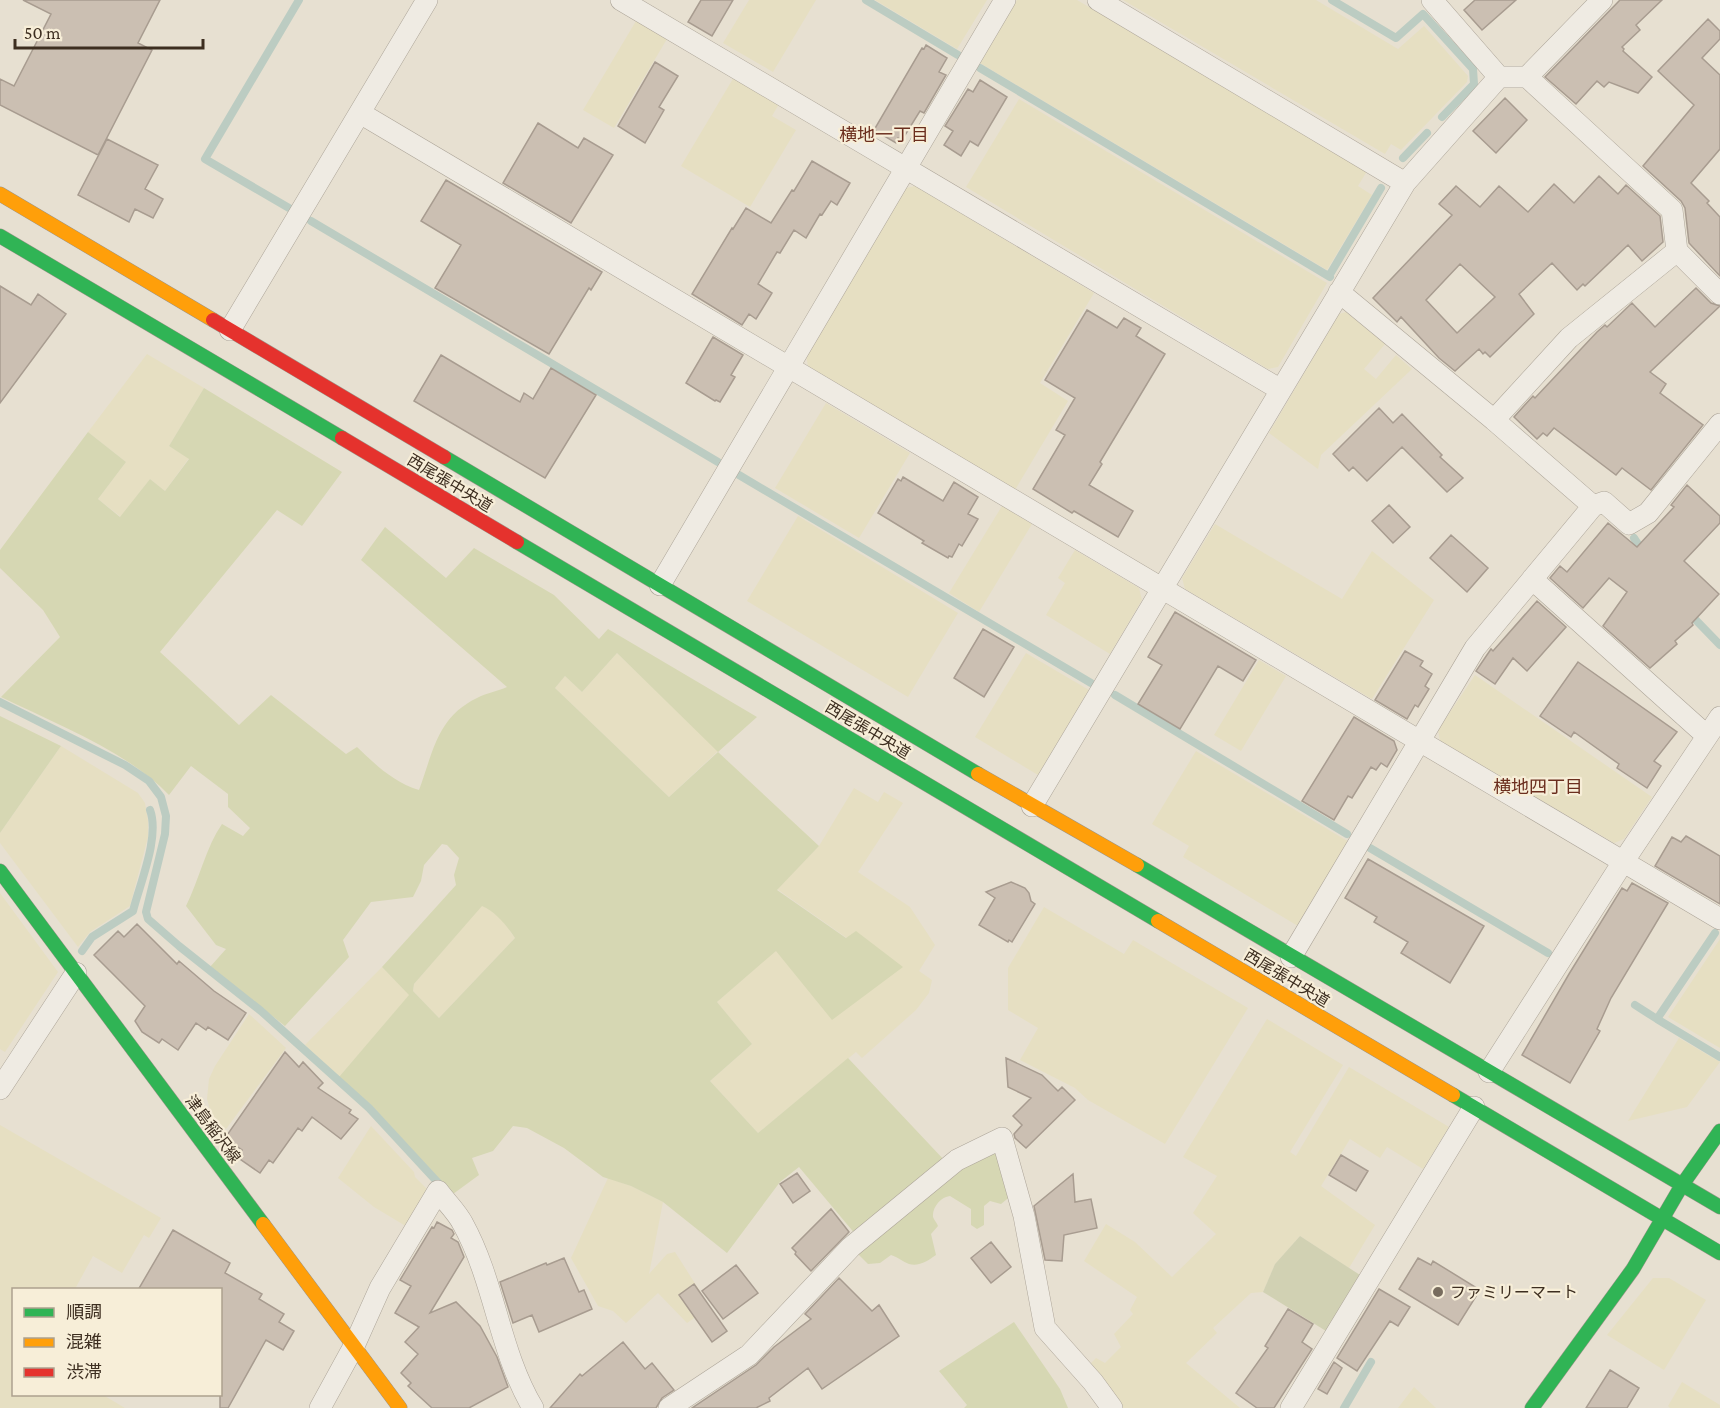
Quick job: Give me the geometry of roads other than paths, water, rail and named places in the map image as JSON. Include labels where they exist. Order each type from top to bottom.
[{"type":"main road","name":"西尾張中央道","points":[[0,194],[1032,806],[1161,879],[1720,1208]]},
{"type":"main road","name":"西尾張中央道","points":[[0,236],[1720,1253]]},
{"type":"main road","name":"津島稲沢線","points":[[0,871],[400,1408]]},
{"type":"main road","points":[[1532,1408],[1633,1269],[1683,1185],[1720,1131]]},
{"type":"street","points":[[230,330],[426,0]]},
{"type":"street","points":[[621,0],[1281,390]]},
{"type":"street","points":[[660,585],[1005,0]]},
{"type":"street","points":[[1098,0],[1405,183]]},
{"type":"street","points":[[1432,0],[1499,77]]},
{"type":"street","points":[[1527,77],[1602,0]]},
{"type":"street","points":[[1032,806],[1405,183],[1499,77],[1527,77],[1672,210],[1677,251],[1720,294]]},
{"type":"street","points":[[360,113],[1720,919]]},
{"type":"street","points":[[1494,420],[1569,338],[1677,251]]},
{"type":"street","points":[[1339,292],[1494,420],[1593,506]]},
{"type":"street","points":[[1291,957],[1475,648],[1593,506],[1604,502],[1629,524],[1648,513],[1720,424]]},
{"type":"street","points":[[1532,579],[1707,736]]},
{"type":"street","points":[[1489,1072],[1623,862],[1720,717]]},
{"type":"street","points":[[0,1089],[76,973]]},
{"type":"street","points":[[1291,1408],[1474,1107]]},
{"type":"street","points":[[669,1408],[749,1355],[851,1247],[957,1160],[1002,1138],[1024,1216],[1045,1328],[1093,1382],[1112,1408]]},
{"type":"street","points":[[320,1408],[354,1346],[380,1288],[438,1191],[462,1222],[481,1263],[508,1353],[533,1408]]},
{"type":"waterway","points":[[289,208],[205,159],[299,0]]},
{"type":"waterway","points":[[866,0],[958,55]]},
{"type":"waterway","points":[[1332,0],[1396,38],[1423,14],[1473,69],[1474,84],[1442,117]]},
{"type":"waterway","points":[[980,68],[1330,277]]},
{"type":"waterway","points":[[1403,158],[1427,133]]},
{"type":"waterway","points":[[1329,276],[1381,188]]},
{"type":"waterway","points":[[311,221],[718,462]]},
{"type":"waterway","points":[[739,475],[1091,683]]},
{"type":"waterway","points":[[1634,538],[1643,552]]},
{"type":"waterway","points":[[1690,614],[1720,645]]},
{"type":"waterway","points":[[1115,695],[1347,834]]},
{"type":"waterway","points":[[0,702],[125,765],[149,781],[161,797],[166,816],[165,834],[146,912],[148,919],[261,1011],[369,1108],[442,1187]]},
{"type":"waterway","points":[[82,951],[92,937],[133,911],[151,846],[153,833],[150,810]]},
{"type":"waterway","points":[[1370,848],[1548,953]]},
{"type":"waterway","points":[[1715,933],[1657,1019],[1720,1057]]},
{"type":"waterway","points":[[1635,1005],[1657,1019]]},
{"type":"waterway","points":[[1344,1408],[1371,1362]]},
{"type":"place","name":"ファミリーマート","points":[[1438,1292]]},
{"type":"district","name":"横地一丁目","points":[[884,135]]},
{"type":"district","name":"横地四丁目","points":[[1538,787]]}]
